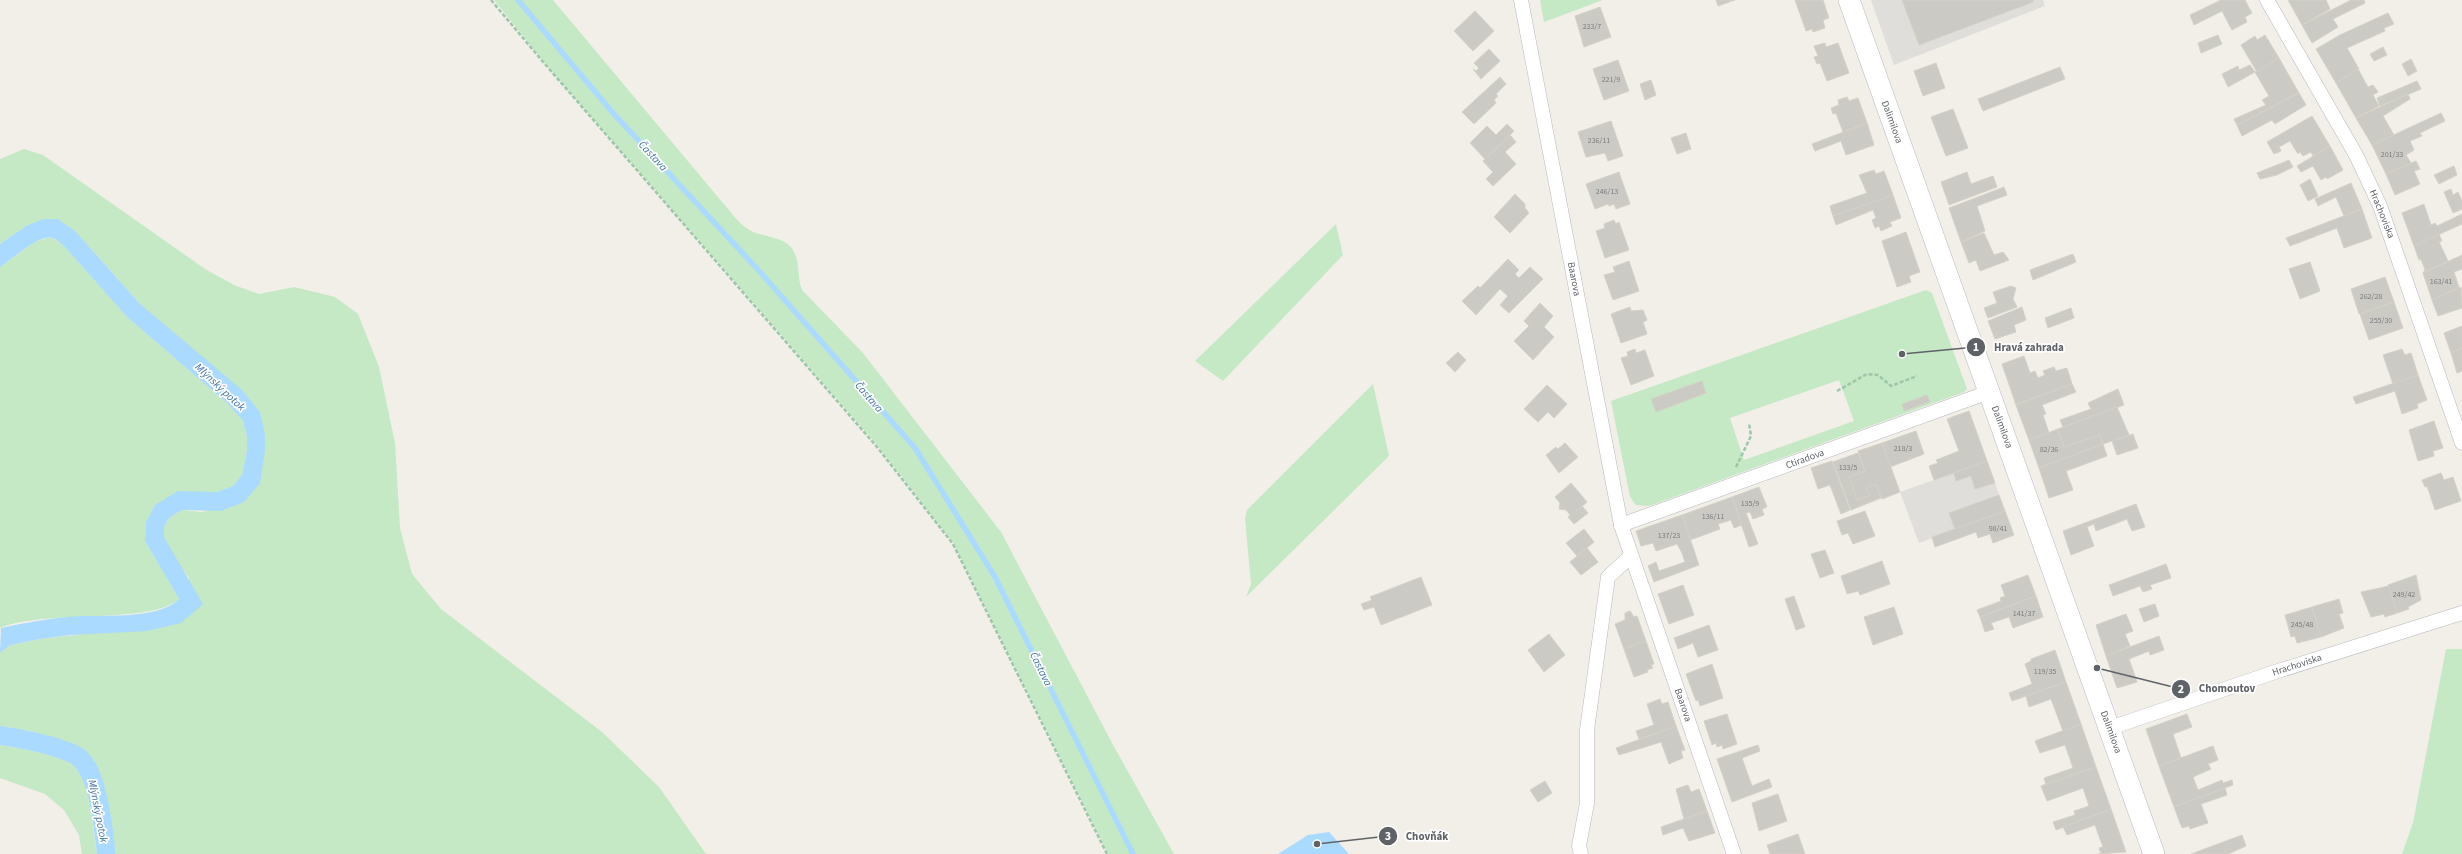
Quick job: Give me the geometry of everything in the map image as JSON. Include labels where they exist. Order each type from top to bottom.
[{"type":"main road","name":"Dalimilova","points":[[1849,0],[2154,854]]},
{"type":"street","name":"Baarova","points":[[1521,0],[1621,525],[1734,854]]},
{"type":"street","name":"Hrachoviska","points":[[2267,0],[2356,155],[2380,206],[2462,443]]},
{"type":"street","name":"Ctiradova","points":[[1621,525],[1989,392]]},
{"type":"street","points":[[1581,854],[1579,846],[1587,803],[1587,730],[1608,577],[1631,556]]},
{"type":"street","name":"Hrachoviska","points":[[2110,728],[2282,669],[2462,613]]},
{"type":"path","points":[[491,0],[877,447],[953,544],[1107,854]]},
{"type":"path","points":[[1837,391],[1867,374],[1878,375],[1891,386],[1916,376]]},
{"type":"path","points":[[1729,486],[1739,458],[1751,436],[1749,423]]},
{"type":"shaded area","points":[[1871,0],[2043,0],[2045,6],[1894,65]]},
{"type":"shaded area","points":[[1987,461],[2005,511],[1919,543],[1900,492]]},
{"type":"green space","points":[[494,0],[553,0],[738,221],[753,232],[779,239],[793,250],[797,261],[802,290],[863,353],[1001,532],[1112,743],[1174,854],[1108,854],[954,544],[878,446],[544,62]]},
{"type":"green space","points":[[1540,0],[1603,0],[1544,22]]},
{"type":"green space","points":[[24,149],[43,155],[205,269],[234,285],[259,294],[294,287],[335,297],[358,314],[379,367],[395,443],[400,528],[412,574],[441,609],[602,732],[659,787],[706,854],[116,854],[106,795],[85,750],[30,731],[0,726],[0,653],[10,645],[40,639],[181,623],[189,578],[178,564],[164,537],[164,527],[169,518],[182,510],[202,512],[244,502],[265,435],[140,304],[76,232],[43,219],[26,226],[0,244],[0,159]]},
{"type":"green space","points":[[1336,224],[1343,255],[1223,381],[1195,361]]},
{"type":"green space","points":[[52,238],[63,245],[127,317],[227,403],[243,421],[247,437],[247,450],[242,475],[233,486],[217,492],[202,493],[155,505],[146,522],[145,541],[179,599],[165,607],[145,612],[122,615],[43,619],[19,622],[0,628],[0,267],[35,242]]},
{"type":"green space","points":[[1926,290],[1932,293],[1967,389],[1964,392],[1649,506],[1636,505],[1630,497],[1611,401]],"holes":[[[1839,380],[1854,421],[1744,460],[1730,418]]]},
{"type":"green space","points":[[1373,384],[1389,456],[1246,597],[1251,584],[1245,518],[1247,510]]},
{"type":"green space","points":[[2446,649],[2462,649],[2462,854],[2402,854],[2413,823]]},
{"type":"green space","points":[[0,745],[50,755],[74,766],[80,773],[88,795],[97,854],[82,854],[79,835],[64,810],[45,794],[0,778]]},
{"type":"water","name":"Mlýnský potok","points":[[43,219],[58,219],[76,232],[140,304],[241,389],[260,412],[265,435],[265,451],[260,483],[244,502],[221,511],[182,510],[169,518],[164,527],[164,537],[203,604],[181,623],[147,631],[71,635],[40,639],[10,645],[0,653],[1,628],[34,621],[80,616],[142,614],[157,611],[169,606],[179,599],[145,541],[146,522],[155,505],[178,491],[217,492],[233,486],[242,475],[247,450],[247,437],[243,421],[227,403],[127,317],[58,241],[52,238],[40,240],[26,248],[0,267],[0,244],[26,226]]},
{"type":"water","name":"Mlýnský potok","points":[[0,726],[57,738],[85,750],[93,759],[104,784],[108,799],[116,854],[97,854],[88,795],[84,783],[74,766],[50,755],[0,745]]},
{"type":"water","points":[[1329,832],[1349,854],[1278,854],[1308,835]]},
{"type":"building","points":[[1716,0],[1735,0],[1718,6]]},
{"type":"building","points":[[1795,0],[1823,0],[1829,18],[1823,20],[1825,28],[1813,32],[1812,29],[1806,31]]},
{"type":"building","points":[[1902,0],[2033,0],[2033,2],[1919,45]]},
{"type":"building","points":[[2221,0],[2245,0],[2252,13],[2245,17],[2247,22],[2232,30],[2222,11],[2194,25],[2190,15]]},
{"type":"building","points":[[2288,0],[2326,0],[2330,9],[2302,25]]},
{"type":"building","points":[[2351,0],[2364,0],[2365,3],[2333,19],[2338,27],[2312,43],[2302,25]]},
{"type":"building","points":[[1600,7],[1611,37],[1584,47],[1575,16]]},
{"type":"building","points":[[1475,11],[1494,31],[1473,51],[1454,31]]},
{"type":"building","points":[[2388,13],[2394,24],[2384,28],[2385,31],[2347,48],[2359,69],[2336,83],[2316,49],[2340,35]]},
{"type":"building","points":[[2218,35],[2222,44],[2201,53],[2198,43]]},
{"type":"building","points":[[2265,35],[2279,58],[2257,72],[2241,45],[2255,36],[2257,40]]},
{"type":"building","points":[[1825,43],[1826,47],[1838,43],[1849,73],[1827,81],[1820,63],[1817,64],[1814,57],[1818,56],[1814,46]]},
{"type":"building","points":[[2383,47],[2387,55],[2374,61],[2370,54]]},
{"type":"building","points":[[1489,49],[1500,61],[1481,79],[1473,69],[1476,71],[1479,68],[1474,63]]},
{"type":"building","points":[[2279,58],[2299,93],[2237,125],[2234,119],[2266,105],[2262,100],[2269,96],[2255,72]]},
{"type":"building","points":[[2411,59],[2417,71],[2408,76],[2402,64]]},
{"type":"building","points":[[1618,60],[1629,91],[1604,100],[1593,69]]},
{"type":"building","points":[[1936,63],[1945,88],[1923,96],[1914,71]]},
{"type":"building","points":[[2250,65],[2255,72],[2228,87],[2222,74],[2238,66],[2239,70]]},
{"type":"building","points":[[2060,67],[2065,79],[1983,111],[1978,99]]},
{"type":"building","points":[[2358,69],[2368,87],[2373,85],[2378,92],[2373,95],[2379,106],[2356,118],[2336,83]]},
{"type":"building","points":[[1500,77],[1506,84],[1496,94],[1498,96],[1494,100],[1496,103],[1474,124],[1462,112]]},
{"type":"building","points":[[1651,80],[1656,95],[1645,100],[1640,84]]},
{"type":"building","points":[[2417,81],[2421,89],[2380,106],[2377,98]]},
{"type":"building","points":[[2299,93],[2306,105],[2275,124],[2272,120],[2242,136],[2237,125]]},
{"type":"building","points":[[2408,94],[2410,99],[2383,116],[2394,135],[2372,145],[2356,118]]},
{"type":"building","points":[[1847,97],[1849,101],[1858,98],[1867,123],[1843,132],[1836,113],[1833,114],[1831,108],[1839,105],[1838,100]]},
{"type":"building","points":[[1953,109],[1968,148],[1946,156],[1931,117]]},
{"type":"building","points":[[2441,113],[2445,121],[2420,133],[2422,136],[2410,141],[2414,150],[2406,155],[2411,163],[2386,174],[2372,145]]},
{"type":"building","points":[[2312,116],[2330,146],[2313,156],[2311,152],[2303,156],[2300,152],[2298,154],[2290,141],[2279,147],[2281,151],[2274,154],[2267,142]]},
{"type":"building","points":[[1611,121],[1623,156],[1608,161],[1605,153],[1586,157],[1578,132]]},
{"type":"building","points":[[1867,123],[1874,145],[1846,155],[1841,141],[1815,151],[1812,144]]},
{"type":"building","points":[[1507,124],[1514,131],[1485,159],[1470,143],[1487,126],[1496,135]]},
{"type":"building","points":[[1686,133],[1691,149],[1677,154],[1671,138]]},
{"type":"building","points":[[1510,135],[1516,142],[1505,152],[1516,164],[1493,186],[1486,179],[1493,172],[1483,161]]},
{"type":"building","points":[[2330,146],[2343,170],[2327,179],[2326,177],[2321,180],[2313,166],[2301,172],[2297,166]]},
{"type":"building","points":[[2289,160],[2293,167],[2277,175],[2260,179],[2257,173]]},
{"type":"building","points":[[2416,161],[2420,169],[2414,171],[2420,184],[2395,195],[2386,174]]},
{"type":"building","points":[[2454,166],[2457,175],[2439,184],[2434,175]]},
{"type":"building","points":[[1874,170],[1876,174],[1884,171],[1893,195],[1833,216],[1830,206],[1867,193],[1859,175]]},
{"type":"building","points":[[1619,172],[1630,204],[1616,209],[1614,204],[1609,206],[1608,204],[1595,209],[1586,184]]},
{"type":"building","points":[[1967,172],[1971,184],[1993,176],[1997,187],[1949,205],[1941,182]]},
{"type":"building","points":[[2310,179],[2318,196],[2308,201],[2300,185]]},
{"type":"building","points":[[2351,183],[2362,209],[2344,216],[2336,197],[2318,206],[2315,199]]},
{"type":"building","points":[[2004,187],[2007,195],[1977,206],[1985,231],[1961,242],[1949,208]]},
{"type":"building","points":[[2451,189],[2453,195],[2458,192],[2462,201],[2462,209],[2453,213],[2444,192]]},
{"type":"building","points":[[1515,194],[1525,204],[1525,208],[1529,213],[1510,233],[1494,217]]},
{"type":"building","points":[[1893,195],[1901,218],[1890,222],[1892,226],[1881,231],[1879,226],[1875,228],[1872,220],[1876,218],[1873,210],[1836,225],[1833,216]]},
{"type":"building","points":[[2424,204],[2431,225],[2435,223],[2437,226],[2462,214],[2462,224],[2414,246],[2402,213]]},
{"type":"building","points":[[2362,209],[2372,238],[2344,248],[2337,228],[2290,246],[2286,238]]},
{"type":"building","points":[[1614,220],[1616,224],[1619,222],[1629,250],[1605,258],[1596,231],[1605,228],[1604,224]]},
{"type":"building","points":[[1906,232],[1920,272],[1909,276],[1911,282],[1897,287],[1882,241]]},
{"type":"building","points":[[1984,233],[1994,255],[2003,252],[2009,260],[1980,271],[1976,260],[1969,263],[1961,242]]},
{"type":"building","points":[[2439,234],[2442,241],[2439,242],[2448,261],[2423,273],[2425,270],[2421,259],[2419,260],[2414,246]]},
{"type":"building","points":[[2073,254],[2076,262],[2033,280],[2030,270]]},
{"type":"building","points":[[2462,255],[2462,269],[2454,272],[2459,288],[2432,300],[2423,273]]},
{"type":"building","points":[[1508,259],[1519,270],[1515,274],[1519,278],[1530,267],[1543,279],[1509,313],[1500,305],[1508,296],[1500,289],[1476,315],[1462,301],[1478,286],[1480,288]]},
{"type":"building","points":[[1629,261],[1639,291],[1613,300],[1604,275],[1615,272],[1613,267]]},
{"type":"building","points":[[2310,262],[2320,291],[2300,299],[2289,269]]},
{"type":"building","points":[[2385,277],[2394,302],[2359,314],[2351,289]]},
{"type":"building","points":[[2011,286],[2016,288],[2013,299],[2017,307],[1988,318],[1984,308],[1997,303],[1993,292]]},
{"type":"building","points":[[2461,287],[2462,308],[2438,316],[2432,300]]},
{"type":"building","points":[[2394,302],[2403,328],[2369,340],[2360,314]]},
{"type":"building","points":[[1540,303],[1553,316],[1544,327],[1554,337],[1533,360],[1514,341],[1529,326],[1524,321]]},
{"type":"building","points":[[1630,307],[1631,311],[1643,310],[1647,320],[1643,322],[1647,334],[1621,343],[1611,314]]},
{"type":"building","points":[[2022,307],[2026,320],[2014,325],[2016,332],[1995,339],[1988,321]]},
{"type":"building","points":[[2071,308],[2074,318],[2048,328],[2045,318]]},
{"type":"building","points":[[2462,326],[2462,348],[2451,353],[2444,333]]},
{"type":"building","points":[[2462,348],[2462,371],[2457,373],[2451,353]]},
{"type":"building","points":[[1635,349],[1636,353],[1645,350],[1654,376],[1631,385],[1621,358],[1628,356],[1627,352]]},
{"type":"building","points":[[2402,349],[2405,355],[2411,353],[2418,375],[2393,384],[2383,355]]},
{"type":"building","points":[[1458,352],[1466,360],[1455,372],[1446,363]]},
{"type":"building","points":[[2024,356],[2030,373],[2035,371],[2038,378],[2045,375],[2043,371],[2054,367],[2056,371],[2067,368],[2072,384],[2016,405],[2002,364]]},
{"type":"building","points":[[2418,375],[2427,400],[2417,404],[2418,408],[2402,414],[2395,391],[2356,404],[2353,397]]},
{"type":"building","points":[[1702,381],[1706,393],[1656,412],[1651,399]]},
{"type":"building","points":[[2072,384],[2076,392],[2042,405],[2046,414],[2043,415],[2049,433],[2029,440],[2016,405]]},
{"type":"building","points":[[1547,385],[1567,404],[1554,418],[1548,412],[1538,422],[1524,409]]},
{"type":"building","points":[[2118,389],[2124,405],[2063,427],[2060,420],[2091,409],[2088,403]]},
{"type":"building","points":[[1927,395],[1930,402],[1904,411],[1902,404]]},
{"type":"building","points":[[2117,407],[2129,435],[2103,444],[2100,435],[2064,447],[2058,429]]},
{"type":"building","points":[[1969,411],[1987,461],[1934,480],[1929,466],[1938,463],[1936,460],[1959,451],[1947,419]]},
{"type":"building","points":[[2434,421],[2443,448],[2433,451],[2434,456],[2418,461],[2409,430]]},
{"type":"building","points":[[2058,429],[2064,447],[2100,435],[2103,444],[2039,468],[2029,440]]},
{"type":"building","points":[[1916,431],[1924,454],[1890,467],[1882,443]]},
{"type":"building","points":[[2133,434],[2138,448],[2117,455],[2112,441]]},
{"type":"building","points":[[1565,443],[1578,457],[1559,473],[1546,455],[1556,447],[1558,449]]},
{"type":"building","points":[[1882,443],[1900,492],[1882,499],[1876,484],[1866,488],[1869,496],[1857,500],[1849,477],[1865,471],[1858,451]]},
{"type":"building","points":[[2103,444],[2107,456],[2066,471],[2073,490],[2049,498],[2039,468]]},
{"type":"building","points":[[1858,453],[1865,471],[1849,477],[1857,500],[1869,496],[1866,488],[1876,484],[1881,498],[1851,510],[1833,462]]},
{"type":"building","points":[[1832,461],[1850,510],[1841,514],[1830,485],[1818,489],[1811,468]]},
{"type":"building","points":[[1987,461],[1995,483],[1975,489],[1971,476],[1956,481],[1954,473]]},
{"type":"building","points":[[2441,473],[2444,480],[2453,477],[2461,501],[2435,510],[2427,486],[2425,487],[2422,480]]},
{"type":"building","points":[[1571,483],[1587,502],[1571,516],[1566,510],[1559,509],[1560,503],[1555,497]]},
{"type":"building","points":[[1759,487],[1767,507],[1762,509],[1764,515],[1753,519],[1750,512],[1746,513],[1758,544],[1749,547],[1732,497]]},
{"type":"building","points":[[1999,495],[2005,511],[1955,529],[1949,513]]},
{"type":"building","points":[[1732,497],[1742,525],[1734,528],[1731,520],[1718,524],[1720,529],[1690,540],[1682,515]]},
{"type":"building","points":[[2136,504],[2145,527],[2132,531],[2127,519],[2096,531],[2094,524],[2087,527],[2094,546],[2071,555],[2063,531]]},
{"type":"building","points":[[1582,506],[1588,513],[1574,524],[1568,517]]},
{"type":"building","points":[[1865,511],[1875,536],[1853,544],[1848,533],[1842,535],[1837,521]]},
{"type":"building","points":[[2005,511],[2014,535],[1993,543],[1990,534],[1978,538],[1976,532],[1935,547],[1932,537]]},
{"type":"building","points":[[1682,515],[1699,565],[1654,582],[1648,566],[1656,562],[1659,571],[1685,562],[1682,553],[1677,544],[1656,551],[1653,543],[1641,546],[1636,531]]},
{"type":"building","points":[[1584,529],[1594,542],[1577,556],[1566,543]]},
{"type":"building","points":[[1587,548],[1598,562],[1581,575],[1570,562]]},
{"type":"building","points":[[1825,550],[1834,573],[1820,578],[1811,554]]},
{"type":"building","points":[[1882,561],[1890,584],[1860,595],[1858,591],[1847,594],[1841,576]]},
{"type":"building","points":[[2166,564],[2171,578],[2150,585],[2152,589],[2143,592],[2140,586],[2113,596],[2109,585]]},
{"type":"building","points":[[2028,575],[2036,596],[1980,617],[1977,610],[2001,601],[2000,598],[2005,596],[2001,585]]},
{"type":"building","points":[[2416,575],[2421,600],[2408,607],[2409,609],[2397,613],[2388,585]]},
{"type":"building","points":[[1421,577],[1432,605],[1381,625],[1374,607],[1364,610],[1361,604],[1372,600],[1370,597]]},
{"type":"building","points":[[1683,585],[1694,615],[1669,624],[1658,594]]},
{"type":"building","points":[[2389,586],[2397,613],[2385,617],[2384,614],[2371,617],[2361,592]]},
{"type":"building","points":[[1794,596],[1805,627],[1796,630],[1785,599]]},
{"type":"building","points":[[2036,596],[2043,617],[2013,628],[2009,617],[1991,623],[1994,629],[1985,632],[1980,617]]},
{"type":"building","points":[[2339,599],[2343,613],[2339,614],[2344,628],[2321,637],[2312,607]]},
{"type":"building","points":[[2155,604],[2159,616],[2144,622],[2139,609]]},
{"type":"building","points":[[1894,607],[1903,634],[1873,645],[1864,617]]},
{"type":"building","points":[[2312,607],[2321,637],[2297,643],[2295,636],[2291,637],[2285,615]]},
{"type":"building","points":[[1630,611],[1634,617],[1637,616],[1646,641],[1624,649],[1615,624],[1625,620],[1625,613]]},
{"type":"building","points":[[2126,614],[2133,631],[2125,634],[2130,646],[2106,656],[2096,625]]},
{"type":"building","points":[[1709,625],[1718,650],[1698,657],[1693,643],[1678,649],[1674,638]]},
{"type":"building","points":[[1549,634],[1565,655],[1544,672],[1528,650]]},
{"type":"building","points":[[2159,636],[2164,650],[2150,655],[2149,651],[2129,659],[2137,682],[2117,688],[2106,656]]},
{"type":"building","points":[[1646,641],[1654,664],[1651,665],[1653,668],[1647,670],[1648,672],[1634,677],[1624,649]]},
{"type":"building","points":[[2055,650],[2066,682],[2012,701],[2009,693],[2032,684],[2025,664],[2031,661],[2031,659]]},
{"type":"building","points":[[1712,664],[1723,698],[1700,706],[1698,700],[1696,701],[1686,674]]},
{"type":"building","points":[[2066,682],[2081,724],[2063,731],[2051,699],[2029,707],[2026,696]]},
{"type":"building","points":[[1660,699],[1662,704],[1668,702],[1676,726],[1639,739],[1636,731],[1654,725],[1647,704]]},
{"type":"building","points":[[1727,714],[1737,744],[1723,749],[1722,745],[1717,747],[1716,743],[1712,745],[1704,721]]},
{"type":"building","points":[[2187,714],[2192,727],[2173,734],[2181,758],[2159,766],[2146,729]]},
{"type":"building","points":[[2081,724],[2096,767],[2046,785],[2044,778],[2073,768],[2065,745],[2040,753],[2035,741]]},
{"type":"building","points":[[1676,726],[1685,750],[1681,751],[1683,758],[1669,764],[1661,742],[1619,755],[1616,748]]},
{"type":"building","points":[[1758,745],[1760,751],[1742,758],[1752,786],[1769,779],[1772,787],[1732,802],[1717,759]]},
{"type":"building","points":[[2213,746],[2218,760],[2208,764],[2211,769],[2193,777],[2198,790],[2222,780],[2223,783],[2232,780],[2233,785],[2174,807],[2159,766]]},
{"type":"building","points":[[2096,767],[2111,809],[2056,830],[2053,822],[2075,815],[2074,811],[2089,806],[2083,788],[2047,801],[2041,786]]},
{"type":"building","points":[[1545,781],[1552,793],[1538,802],[1530,790]]},
{"type":"building","points":[[1688,785],[1691,792],[1699,789],[1707,811],[1684,819],[1676,789]]},
{"type":"building","points":[[2225,788],[2227,795],[2201,804],[2208,823],[2190,829],[2189,826],[2182,828],[2174,807]]},
{"type":"building","points":[[1778,794],[1787,821],[1759,831],[1752,803]]},
{"type":"building","points":[[2111,809],[2126,852],[2098,854],[2101,853],[2099,848],[2103,847],[2095,825],[2067,835],[2063,827]]},
{"type":"building","points":[[1707,811],[1715,833],[1689,841],[1683,828],[1663,835],[1661,827]]},
{"type":"building","points":[[1798,834],[1805,854],[1770,854],[1767,845]]},
{"type":"building","points":[[2242,835],[2246,846],[2228,854],[2191,854]]},
{"type":"waterway","name":"Častava","points":[[518,0],[613,113],[761,273],[915,448],[995,577],[1133,854]]},
{"type":"place","name":"Hravá zahrada","points":[[1902,354]]},
{"type":"place","name":"Chomoutov","points":[[2097,668]]},
{"type":"place","name":"Chovňák","points":[[1317,844]]}]
